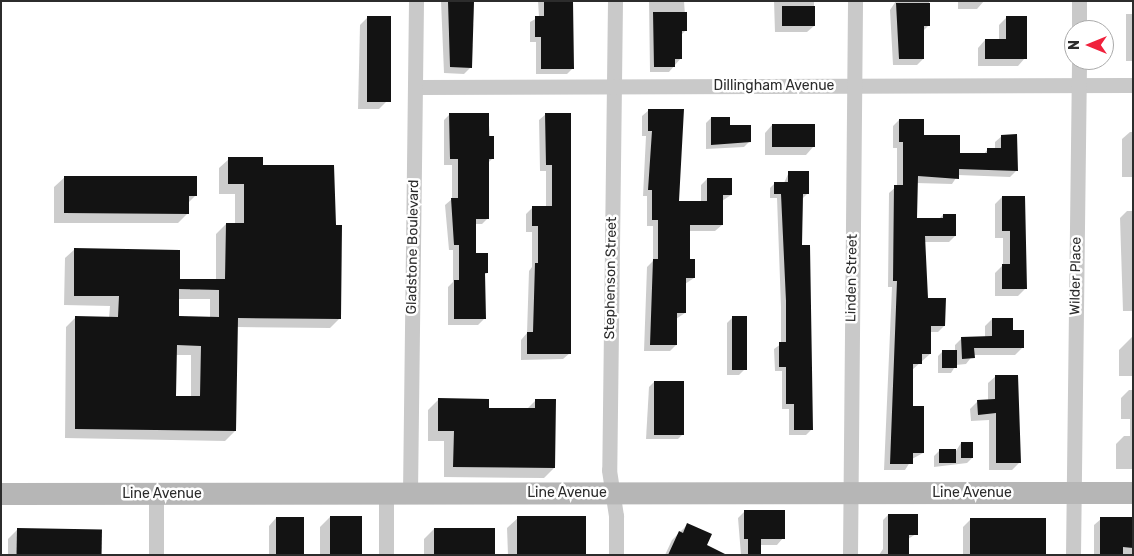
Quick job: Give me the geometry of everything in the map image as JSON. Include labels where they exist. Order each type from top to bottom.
[{"type":"main road","name":"Line Avenue","points":[[1,494],[1133,493]]},
{"type":"street","name":"Gladstone Boulevard","points":[[410,493],[416,1]]},
{"type":"street","name":"Stephenson Street","points":[[615,1],[608,470],[612,494],[616,555]]},
{"type":"street","name":"Linden Street","points":[[850,555],[849,493],[855,1]]},
{"type":"street","points":[[1079,1],[1079,20]]},
{"type":"street","name":"Wilder Place","points":[[1073,555],[1078,70]]},
{"type":"street","name":"Dillingham Avenue","points":[[416,87],[1133,85]]},
{"type":"street","points":[[386,493],[386,555]]},
{"type":"street","points":[[156,494],[156,555]]},
{"type":"building","points":[[448,1],[474,1],[472,68],[450,67]]},
{"type":"building","points":[[544,1],[573,1],[574,69],[541,69],[541,37],[535,37],[535,16],[544,16]]},
{"type":"building","points":[[896,3],[930,3],[930,26],[924,26],[924,59],[899,59]]},
{"type":"building","points":[[782,6],[815,6],[815,26],[782,26]]},
{"type":"building","points":[[653,12],[687,12],[687,31],[682,31],[682,59],[675,59],[675,67],[654,67]]},
{"type":"building","points":[[367,16],[391,16],[391,102],[367,102]]},
{"type":"building","points":[[1006,16],[1027,16],[1027,59],[985,59],[985,39],[1006,39]]},
{"type":"building","points":[[648,109],[684,109],[679,201],[707,201],[707,178],[732,178],[732,195],[723,195],[723,225],[690,225],[690,259],[695,259],[695,278],[686,278],[686,313],[677,313],[677,345],[650,345],[653,259],[658,259],[658,220],[652,220],[652,190],[648,190],[652,131],[648,131]]},
{"type":"building","points":[[449,113],[489,113],[489,136],[494,136],[494,159],[489,159],[489,219],[476,219],[476,253],[488,253],[488,273],[485,273],[486,319],[454,319],[454,280],[459,280],[459,245],[454,245],[451,198],[458,198],[458,159],[450,159]]},
{"type":"building","points":[[545,113],[571,113],[571,354],[527,354],[527,332],[533,332],[535,263],[538,263],[538,226],[532,226],[532,206],[552,206],[552,165],[546,165]]},
{"type":"building","points":[[711,117],[730,117],[730,125],[751,125],[751,142],[711,145]]},
{"type":"building","points":[[899,119],[924,119],[924,135],[960,135],[960,153],[987,153],[987,148],[1001,148],[1001,135],[1017,134],[1018,171],[959,169],[959,179],[918,176],[917,218],[943,218],[943,214],[956,214],[956,236],[925,236],[928,298],[946,298],[945,326],[931,326],[931,354],[922,354],[922,364],[913,364],[913,406],[924,406],[924,453],[913,453],[913,464],[890,464],[897,281],[893,281],[894,185],[903,185],[903,142],[899,142]]},
{"type":"building","points":[[772,124],[815,124],[815,147],[772,147]]},
{"type":"building","points":[[228,157],[263,157],[263,165],[334,165],[336,225],[342,225],[341,319],[238,318],[236,431],[75,429],[75,316],[118,317],[119,296],[74,296],[74,248],[180,250],[180,279],[225,279],[226,223],[244,223],[244,184],[228,184]],"holes":[[[179,289],[219,290],[219,317],[179,316]],[[177,345],[201,346],[200,396],[176,396]]]},
{"type":"building","points":[[788,171],[809,171],[809,194],[803,194],[802,245],[810,245],[813,430],[794,430],[794,404],[786,404],[786,367],[779,367],[779,342],[786,342],[786,301],[781,194],[774,194],[774,182],[788,182]]},
{"type":"building","points":[[64,176],[197,176],[197,196],[189,196],[189,214],[64,213]]},
{"type":"building","points":[[1002,196],[1025,196],[1027,289],[1002,289],[1002,264],[1010,264],[1010,231],[1002,231]]},
{"type":"building","points":[[732,316],[747,316],[747,370],[732,370]]},
{"type":"building","points":[[992,318],[1013,318],[1013,330],[1024,330],[1024,348],[974,348],[975,358],[962,359],[961,337],[992,336]]},
{"type":"building","points":[[942,350],[957,350],[957,368],[942,368]]},
{"type":"building","points":[[995,375],[1018,375],[1021,463],[996,463],[996,413],[978,415],[977,400],[995,399]]},
{"type":"building","points":[[654,381],[684,381],[684,435],[654,435]]},
{"type":"building","points":[[438,398],[489,399],[489,408],[535,408],[535,399],[556,399],[555,468],[453,467],[454,431],[438,431]]},
{"type":"building","points":[[961,442],[973,442],[973,458],[961,458]]},
{"type":"building","points":[[939,449],[956,449],[956,463],[939,463]]},
{"type":"building","points":[[744,510],[785,510],[785,539],[761,539],[761,555],[748,555],[748,539],[744,539]]},
{"type":"building","points":[[888,514],[918,514],[918,535],[909,535],[909,555],[888,555]]},
{"type":"building","points":[[330,516],[362,516],[362,555],[330,555]]},
{"type":"building","points":[[517,516],[586,516],[586,555],[517,555]]},
{"type":"building","points":[[276,517],[304,517],[304,555],[276,555]]},
{"type":"building","points":[[1100,517],[1133,517],[1133,548],[1123,547],[1123,555],[1100,555]]},
{"type":"building","points":[[970,518],[1046,518],[1046,555],[970,555]]},
{"type":"building","points":[[687,523],[712,534],[707,545],[727,555],[668,555],[679,531],[683,533]]},
{"type":"building","points":[[17,528],[102,529],[102,555],[17,555]]},
{"type":"building","points":[[434,528],[495,528],[495,555],[434,555]]}]
